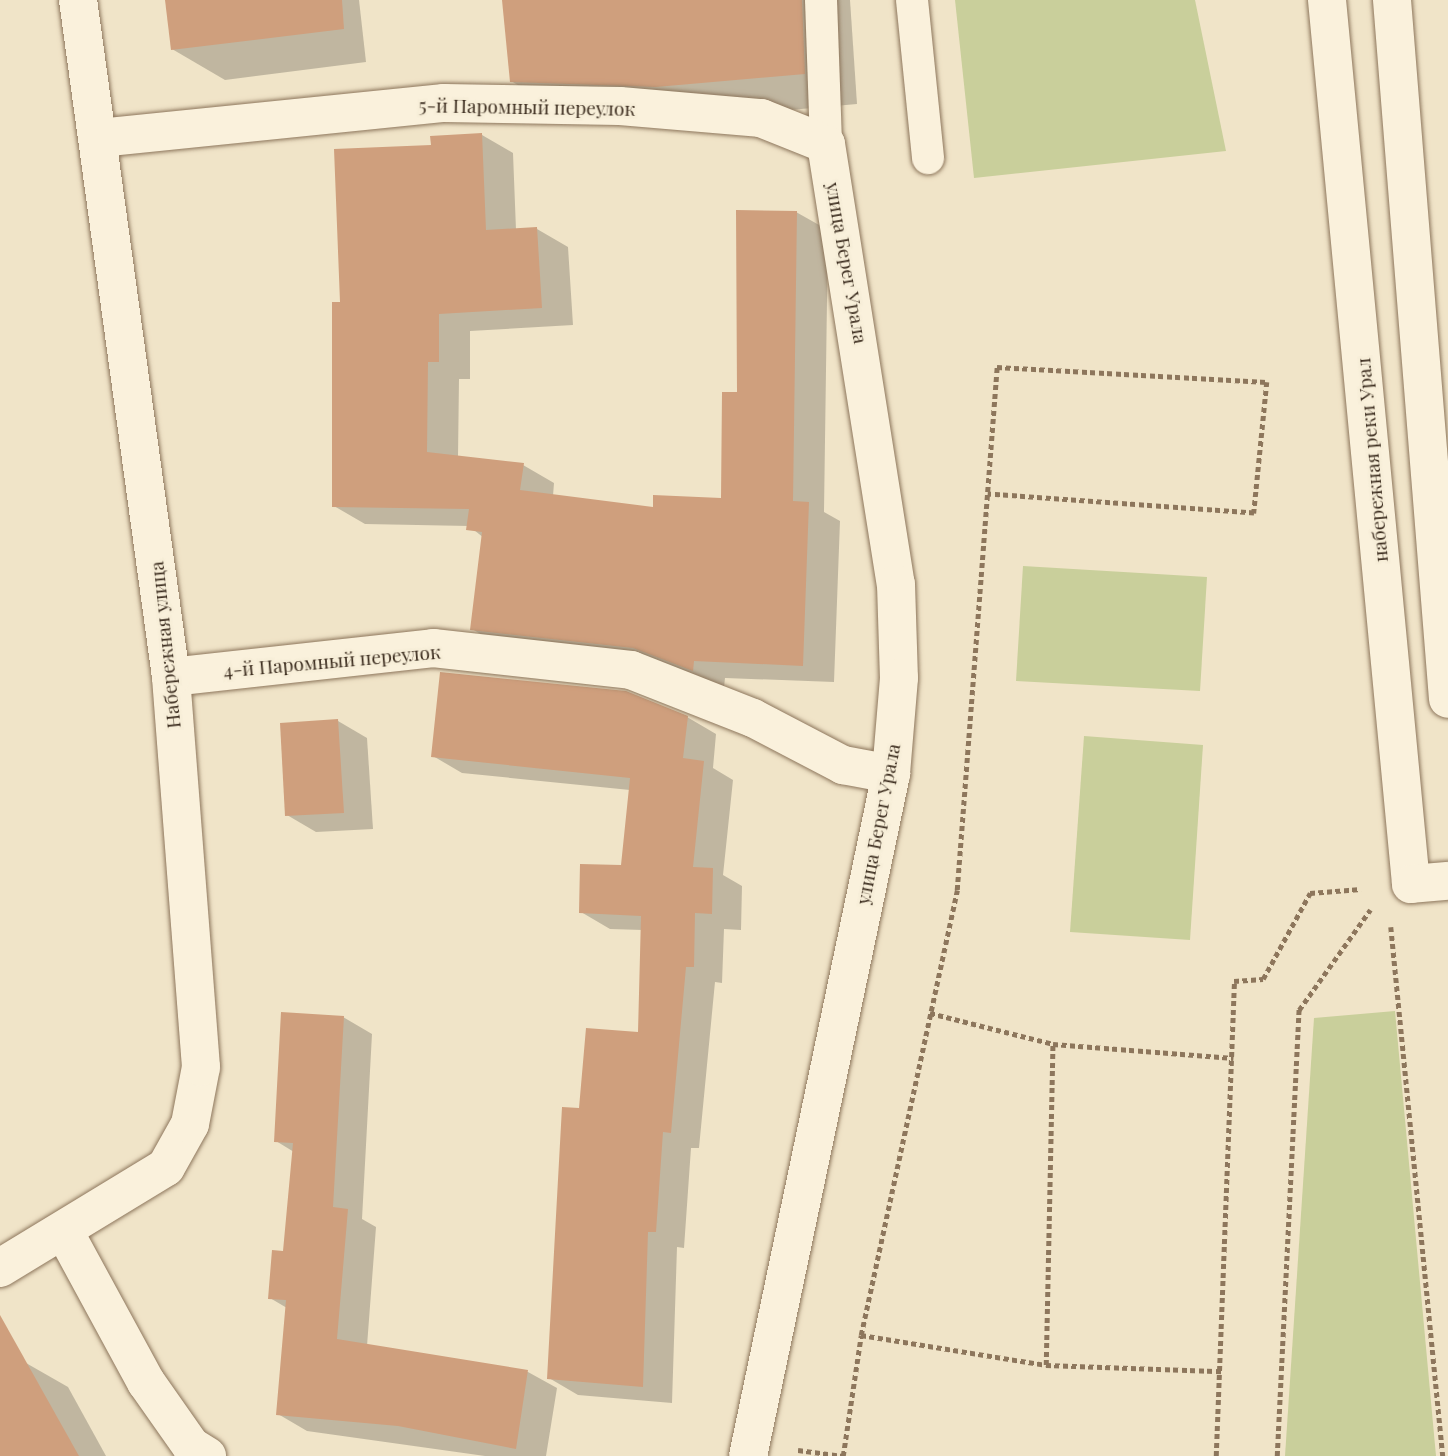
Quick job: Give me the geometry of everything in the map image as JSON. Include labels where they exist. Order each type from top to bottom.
[{"type":"street","name":"Набережная улица","points":[[0,1268],[65,1233],[166,1167],[190,1124],[201,1067],[171,677],[78,0]]},
{"type":"street","name":"набережная реки Урал","points":[[1327,0],[1411,884],[1448,881]]},
{"type":"street","points":[[1392,0],[1448,699]]},
{"type":"street","name":"5-й Паромный переулок","points":[[99,138],[444,103],[620,106],[761,118],[826,144]]},
{"type":"street","name":"улица Берег Урала","points":[[748,1456],[891,774],[899,678],[896,584],[826,144]]},
{"type":"street","name":"4-й Паромный переулок","points":[[171,677],[433,648],[631,670],[753,718],[843,765],[891,774]]},
{"type":"street","points":[[65,1233],[146,1382],[197,1453]]},
{"type":"lane","points":[[821,0],[826,144]]},
{"type":"lane","points":[[912,0],[929,158]]},
{"type":"path","points":[[843,1456],[861,1335],[957,890],[997,367],[1267,382],[1254,513],[988,494]]},
{"type":"path","points":[[1216,1456],[1222,1371],[1234,981],[1263,979],[1310,893]]},
{"type":"path","points":[[1277,1456],[1299,1010],[1379,898]]},
{"type":"path","points":[[930,1013],[1053,1044],[1233,1058]]},
{"type":"path","points":[[1046,1365],[1053,1044]]},
{"type":"path","points":[[861,1335],[1046,1365],[1222,1371]]},
{"type":"green space","points":[[955,0],[1195,0],[1226,151],[974,178]]},
{"type":"green space","points":[[1023,566],[1207,577],[1200,691],[1016,681]]},
{"type":"green space","points":[[1084,736],[1203,745],[1190,940],[1070,932]]},
{"type":"green space","points":[[1395,1011],[1436,1456],[1285,1456],[1314,1018]]},
{"type":"building","points":[[165,0],[342,0],[344,29],[171,50]]},
{"type":"building","points":[[502,0],[802,0],[805,74],[656,87],[510,82]]},
{"type":"building","points":[[482,133],[486,230],[537,227],[542,308],[439,314],[439,362],[428,362],[427,452],[524,463],[520,490],[653,507],[653,495],[721,498],[722,392],[737,392],[736,210],[797,211],[793,501],[809,502],[803,666],[694,661],[693,671],[633,648],[470,630],[482,532],[466,530],[469,509],[332,507],[332,302],[340,302],[334,149],[431,145],[430,136]]},
{"type":"building","points":[[440,672],[626,691],[688,716],[683,758],[704,761],[693,867],[713,868],[712,914],[695,913],[694,967],[686,967],[671,1133],[663,1132],[656,1232],[648,1232],[643,1387],[547,1379],[562,1107],[579,1108],[586,1028],[638,1032],[641,916],[579,913],[580,864],[621,865],[630,778],[431,757]]},
{"type":"building","points":[[338,719],[344,813],[285,816],[280,723]]},
{"type":"building","points":[[281,1012],[344,1016],[333,1207],[348,1209],[337,1339],[528,1370],[516,1449],[398,1426],[276,1415],[286,1300],[268,1299],[272,1250],[283,1251],[293,1143],[274,1142]]},
{"type":"building","points":[[0,1315],[79,1456],[0,1456]]}]
